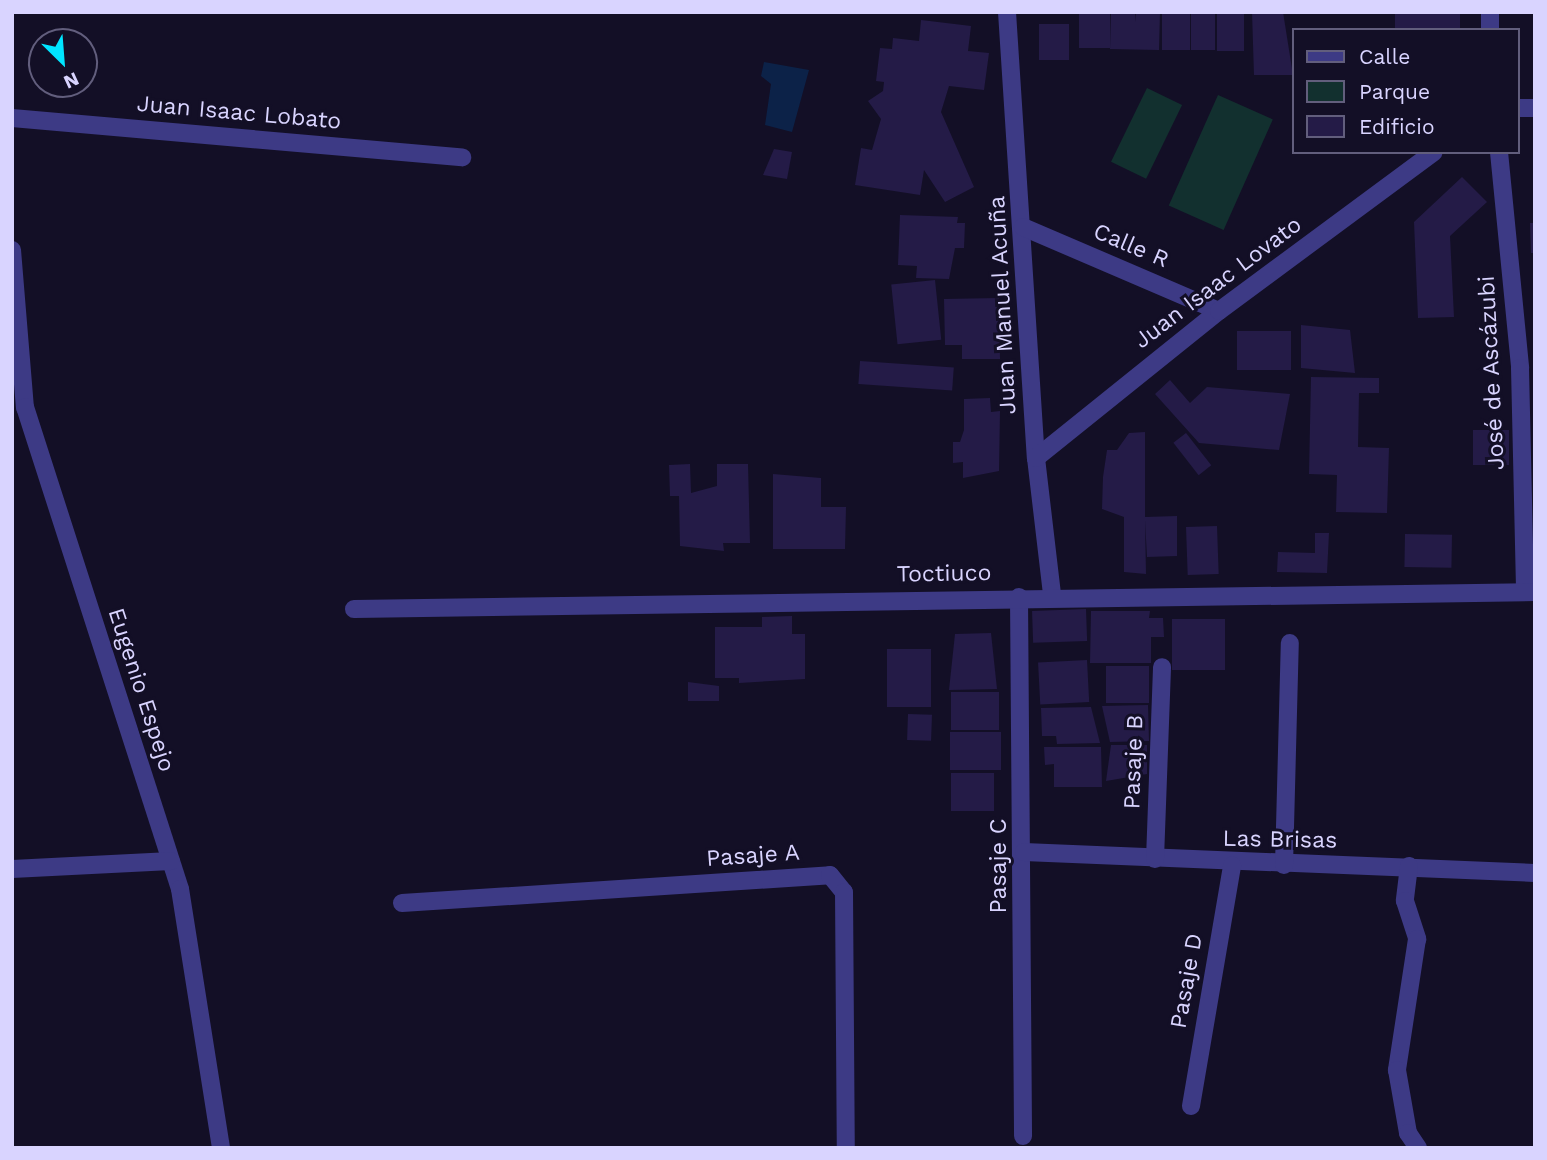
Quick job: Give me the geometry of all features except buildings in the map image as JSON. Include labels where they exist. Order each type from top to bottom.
[{"type":"street","name":"Juan Manuel Acuña","points":[[1007,12],[1036,458],[1052,594]]},
{"type":"street","name":"Juan Isaac Lobato","points":[[12,118],[462,157]]},
{"type":"street","name":"Juan Isaac Lovato","points":[[1036,458],[1219,311],[1431,154]]},
{"type":"street","name":"José de Ascázubi","points":[[1499,154],[1520,368],[1530,592]]},
{"type":"street","name":"Calle R","points":[[1023,227],[1219,311]]},
{"type":"street","name":"Eugenio Espejo","points":[[12,250],[25,407],[171,861],[221,1148]]},
{"type":"street","name":"Toctiuco","points":[[354,609],[1019,597],[1052,594],[1530,592]]},
{"type":"street","name":"Pasaje C","points":[[1019,597],[1024,852],[1023,1136]]},
{"type":"street","points":[[1284,865],[1290,643]]},
{"type":"street","name":"Pasaje B","points":[[1156,859],[1162,667]]},
{"type":"street","name":"Las Brisas","points":[[1024,852],[1232,864],[1409,866],[1535,873]]},
{"type":"street","points":[[12,869],[171,861]]},
{"type":"street","name":"Pasaje D","points":[[1191,1106],[1232,864]]},
{"type":"street","points":[[1409,866],[1405,901],[1417,939],[1397,1070],[1408,1133],[1419,1148]]},
{"type":"street","name":"Pasaje A","points":[[402,903],[830,875],[844,892],[846,1148]]},
{"type":"green space","points":[[1147,88],[1182,105],[1146,179],[1111,162]]},
{"type":"green space","points":[[1218,95],[1273,119],[1224,230],[1169,206]]},
{"type":"water","points":[[764,62],[809,70],[792,132],[765,125],[771,84],[761,76]]}]
